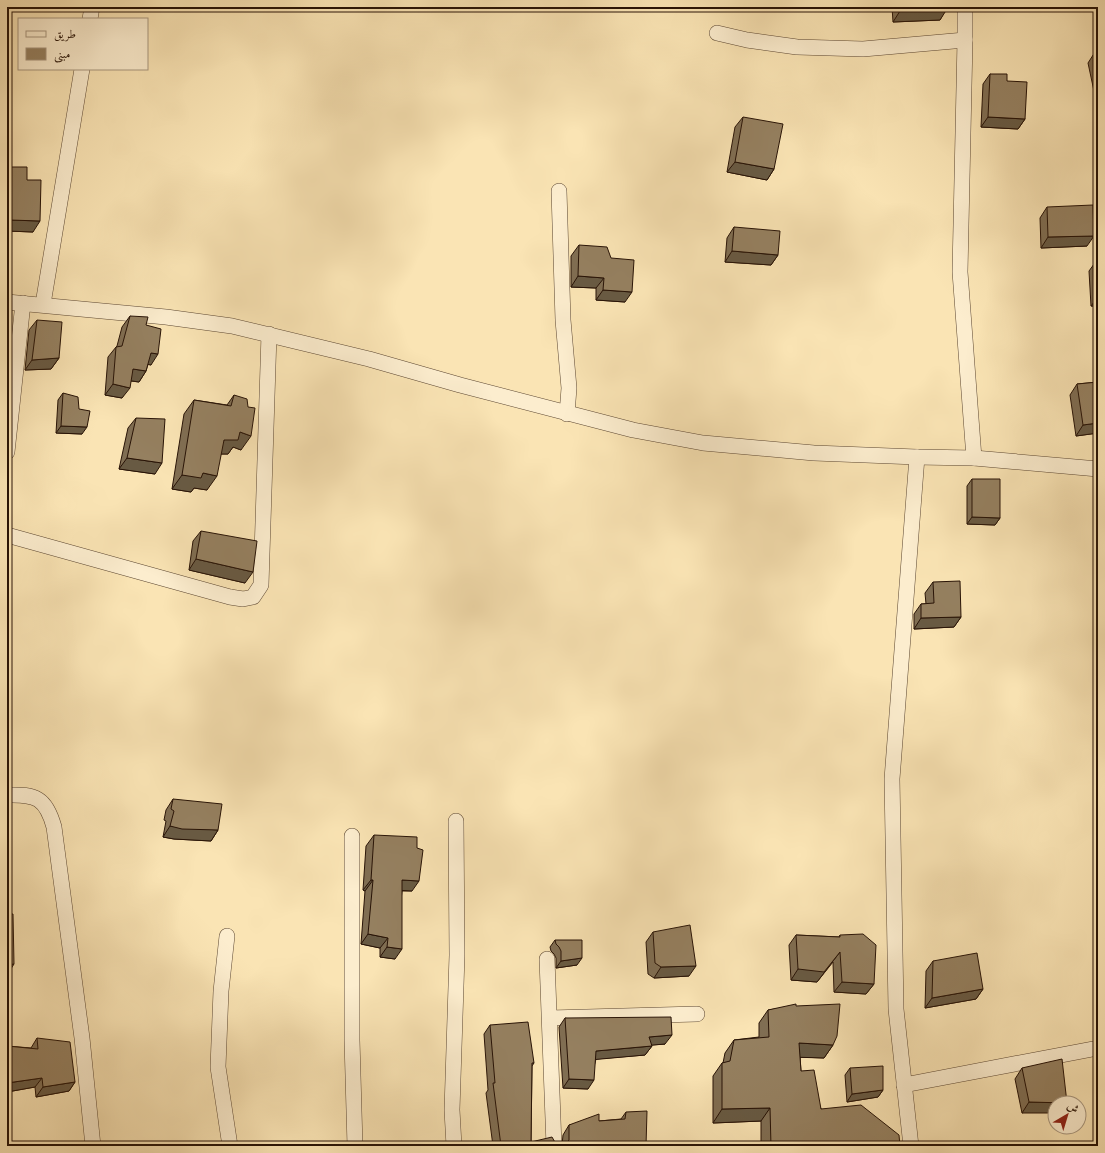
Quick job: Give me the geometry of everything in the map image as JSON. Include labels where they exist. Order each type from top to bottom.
[{"type":"street","points":[[90,18],[92,7]]},
{"type":"street","points":[[964,7],[965,40],[960,272],[974,458]]},
{"type":"street","points":[[718,33],[747,40],[797,47],[863,49],[965,40]]},
{"type":"street","points":[[43,304],[82,70]]},
{"type":"street","points":[[559,191],[563,320],[569,388],[567,414]]},
{"type":"street","points":[[7,302],[43,304],[166,317],[232,326],[369,359],[567,414],[633,430],[703,443],[814,453],[974,458],[1098,469],[1098,473]]},
{"type":"street","points":[[7,452],[23,303]]},
{"type":"street","points":[[7,535],[230,596],[242,598],[253,597],[261,585],[269,334]]},
{"type":"street","points":[[911,1146],[896,1009],[892,779],[918,457]]},
{"type":"street","points":[[7,795],[35,798],[45,804],[54,826],[82,1038],[93,1146]]},
{"type":"street","points":[[454,1146],[452,1110],[457,955],[456,821]]},
{"type":"street","points":[[352,836],[352,1040],[355,1146]]},
{"type":"street","points":[[227,936],[221,991],[218,1067],[230,1146]]},
{"type":"street","points":[[547,959],[554,1146]]},
{"type":"street","points":[[550,1018],[697,1014]]},
{"type":"street","points":[[904,1086],[1098,1048]]},
{"type":"building","points":[[900,7],[947,7],[947,9],[900,11]]},
{"type":"building","points":[[1095,52],[1098,52],[1098,65]]},
{"type":"building","points":[[990,74],[1007,74],[1007,81],[1027,82],[1025,119],[988,117]]},
{"type":"building","points":[[743,117],[783,124],[774,169],[735,162]]},
{"type":"building","points":[[10,167],[27,167],[27,180],[41,180],[40,221],[10,220]]},
{"type":"building","points":[[1093,205],[1094,236],[1048,237],[1047,207]]},
{"type":"building","points":[[734,227],[780,231],[778,255],[732,251]]},
{"type":"building","points":[[579,245],[607,247],[611,258],[634,260],[632,292],[603,290],[604,278],[578,276]]},
{"type":"building","points":[[1097,260],[1098,260],[1098,282]]},
{"type":"building","points":[[130,316],[148,317],[146,325],[161,329],[158,354],[151,353],[146,371],[133,369],[130,388],[113,384],[116,347],[122,346]]},
{"type":"building","points":[[37,320],[62,322],[59,358],[32,360]]},
{"type":"building","points":[[1098,382],[1098,423],[1083,425],[1077,384]]},
{"type":"building","points":[[63,393],[78,397],[79,409],[90,411],[87,427],[61,426]]},
{"type":"building","points":[[234,395],[247,399],[248,407],[255,408],[251,436],[240,432],[238,440],[224,440],[217,476],[203,473],[201,478],[182,475],[194,400],[231,406]]},
{"type":"building","points":[[136,418],[165,419],[162,463],[127,458]]},
{"type":"building","points":[[972,479],[1000,479],[1000,518],[972,517]]},
{"type":"building","points":[[201,531],[257,541],[253,572],[196,559]]},
{"type":"building","points":[[960,581],[961,617],[921,618],[921,604],[934,603],[933,582]]},
{"type":"building","points":[[173,799],[222,804],[218,830],[182,829],[170,826],[174,811],[171,809]]},
{"type":"building","points":[[374,835],[417,837],[417,848],[423,850],[419,881],[402,880],[402,949],[387,947],[388,938],[368,934],[373,880],[371,880]]},
{"type":"building","points":[[7,914],[13,914],[14,964],[7,965]]},
{"type":"building","points":[[690,925],[696,966],[661,967],[655,963],[653,932]]},
{"type":"building","points":[[863,934],[876,945],[874,984],[842,982],[840,952],[824,972],[798,969],[796,935],[840,937],[840,935]]},
{"type":"building","points":[[555,940],[582,940],[582,958],[561,961],[561,951]]},
{"type":"building","points":[[977,953],[983,989],[932,998],[933,961]]},
{"type":"building","points":[[796,1004],[796,1006],[840,1004],[837,1036],[833,1045],[799,1043],[801,1071],[814,1070],[821,1109],[861,1105],[899,1135],[900,1146],[771,1146],[770,1108],[722,1109],[722,1063],[730,1061],[734,1040],[769,1037],[768,1010]]},
{"type":"building","points":[[671,1017],[672,1035],[649,1037],[652,1046],[596,1051],[594,1080],[569,1079],[565,1018]]},
{"type":"building","points":[[528,1022],[534,1063],[532,1063],[531,1142],[552,1137],[556,1144],[566,1144],[569,1140],[569,1125],[599,1114],[599,1121],[625,1119],[626,1112],[647,1111],[646,1146],[501,1146],[493,1083],[495,1083],[490,1025]]},
{"type":"building","points":[[37,1038],[70,1042],[75,1082],[43,1087],[42,1078],[7,1083],[7,1046],[38,1049]]},
{"type":"building","points":[[1062,1059],[1066,1095],[1047,1095],[1047,1102],[1029,1102],[1022,1068]]},
{"type":"building","points":[[883,1066],[883,1090],[852,1094],[850,1068]]}]
